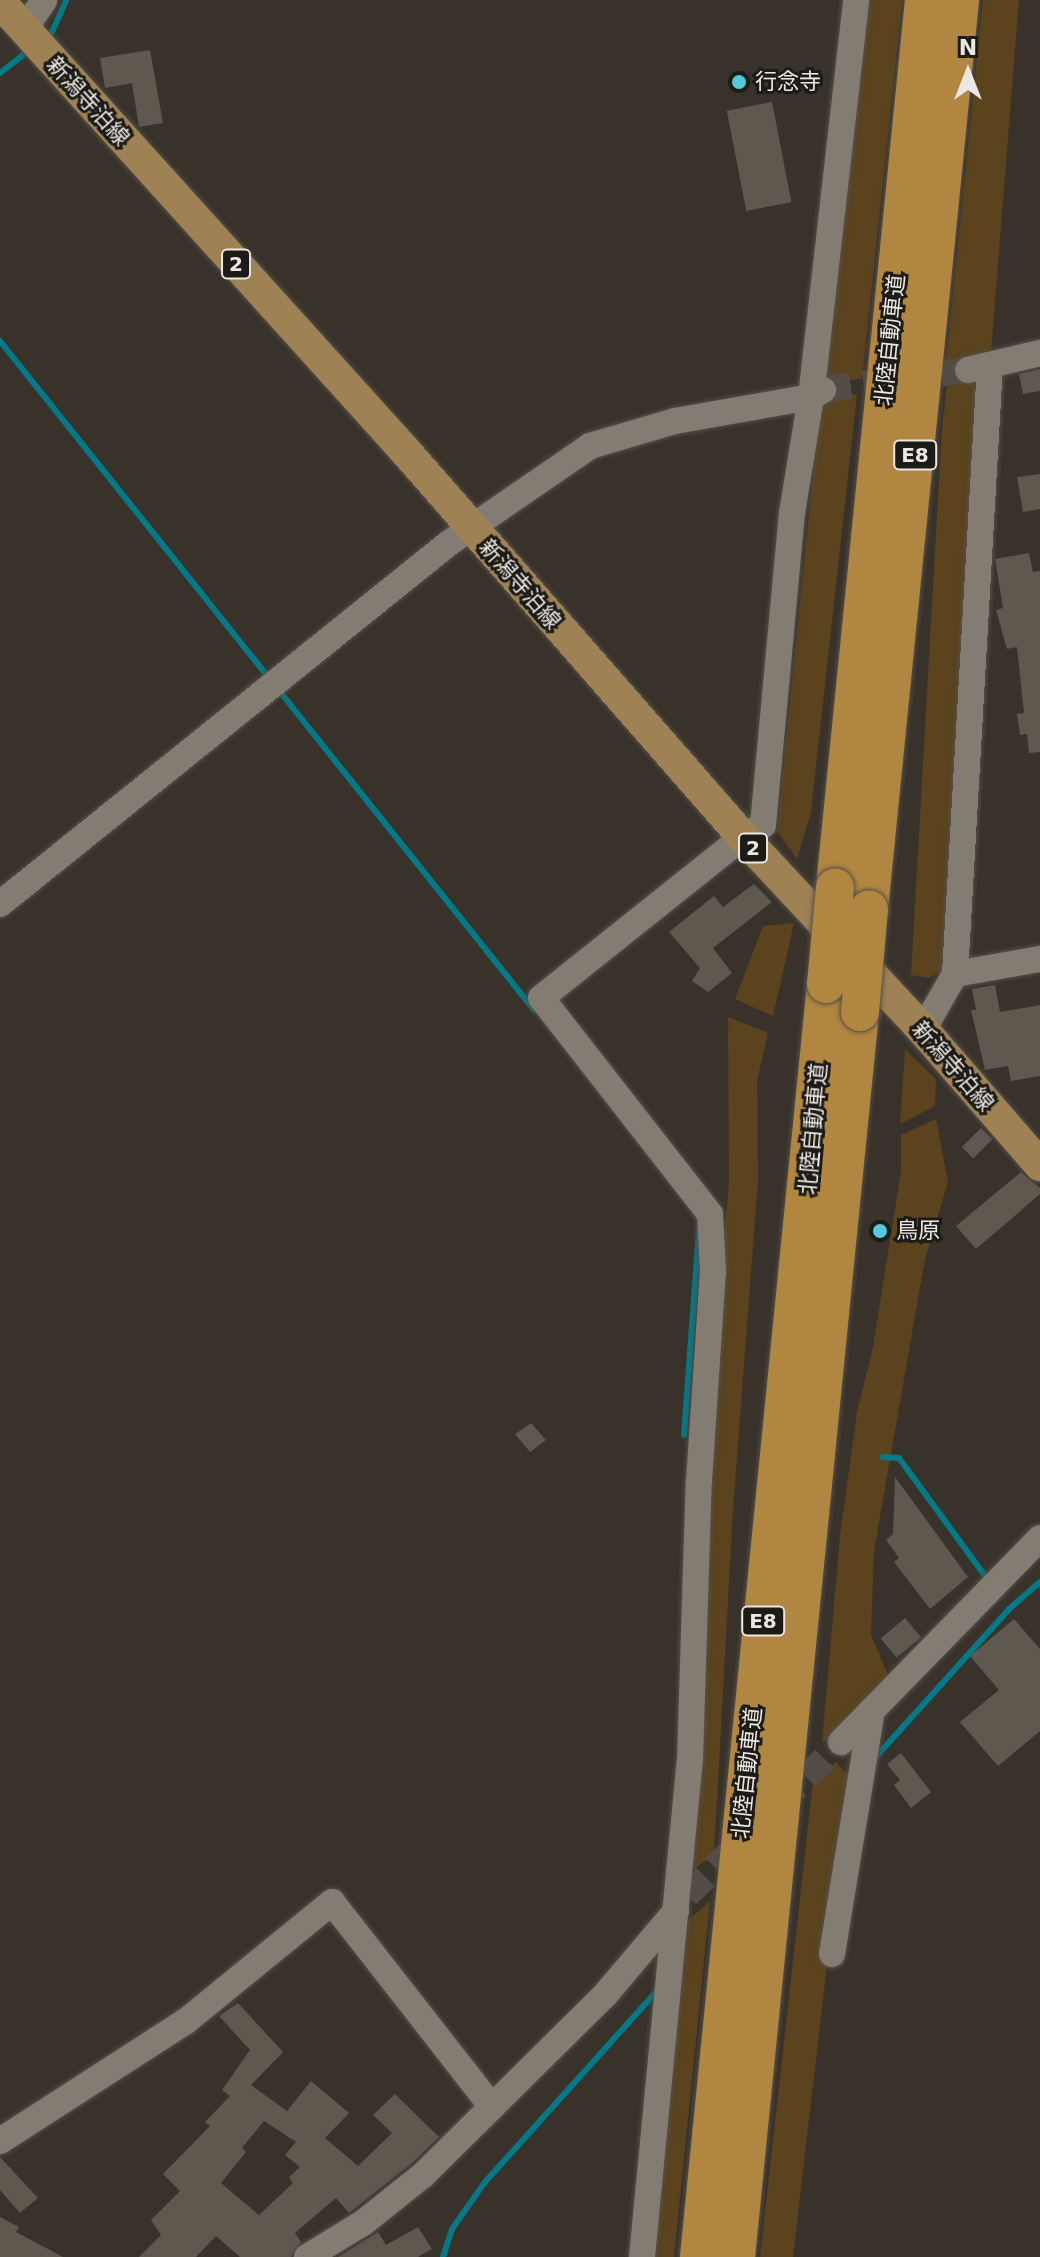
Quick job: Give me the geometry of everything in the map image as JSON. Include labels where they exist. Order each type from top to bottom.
[{"type":"highway","name":"北陸自動車道","points":[[699,2257],[924,0]]},
{"type":"highway","name":"北陸自動車道","points":[[736,2257],[960,0]]},
{"type":"main road","name":"新潟寺泊線","points":[[0,2],[743,837],[923,1030],[1040,1165]]},
{"type":"street","points":[[24,30],[44,0]]},
{"type":"street","points":[[642,2257],[681,1904],[690,1760],[699,1481],[713,1271],[710,1214],[541,998],[743,837],[763,825],[792,513],[818,393],[856,0]]},
{"type":"street","points":[[923,1030],[955,974],[979,367],[1040,353]]},
{"type":"street","points":[[0,904],[470,527],[590,446],[675,421],[818,393]]},
{"type":"street","points":[[955,974],[1040,959]]},
{"type":"street","points":[[841,1742],[1040,1538]]},
{"type":"street","points":[[832,1954],[872,1710]]},
{"type":"street","points":[[0,2141],[185,2022],[332,1902],[492,2107]]},
{"type":"street","points":[[307,2257],[363,2223],[423,2175],[605,1995],[681,1904]]},
{"type":"shaded area","points":[[866,0],[902,0],[862,379],[831,381],[822,366]]},
{"type":"shaded area","points":[[983,0],[1019,0],[991,352],[985,358],[946,363]]},
{"type":"shaded area","points":[[971,380],[980,396],[946,961],[940,972],[929,978],[911,975],[942,427],[947,385]]},
{"type":"shaded area","points":[[857,394],[811,812],[797,859],[777,831],[820,405],[830,397]]},
{"type":"shaded area","points":[[794,923],[773,1016],[735,999],[763,926]]},
{"type":"shaded area","points":[[728,1017],[768,1033],[757,1081],[758,1180],[733,1510],[714,1855],[689,1872],[719,1298],[729,1182]]},
{"type":"shaded area","points":[[905,1049],[936,1079],[935,1106],[900,1124]]},
{"type":"shaded area","points":[[936,1119],[948,1182],[925,1259],[874,1551],[871,1635],[888,1675],[822,1743],[840,1536],[857,1412],[873,1347],[901,1171],[901,1135]]},
{"type":"shaded area","points":[[836,1762],[849,1776],[793,2257],[760,2257],[813,1781]]},
{"type":"shaded area","points":[[710,1901],[674,2257],[653,2257],[682,1926]]},
{"type":"building","points":[[150,50],[163,123],[139,127],[132,83],[105,88],[100,58]]},
{"type":"building","points":[[772,102],[791,202],[746,211],[727,111]]},
{"type":"building","points":[[1040,369],[1040,391],[1023,394],[1019,374]]},
{"type":"building","points":[[1040,474],[1040,509],[1023,512],[1017,477]]},
{"type":"building","points":[[1029,553],[1033,572],[1040,571],[1040,752],[1029,753],[1027,734],[1020,735],[1017,714],[1024,713],[1017,647],[1007,649],[996,610],[1003,608],[995,559]]},
{"type":"building","points":[[754,884],[772,902],[713,948],[732,973],[708,992],[692,981],[700,968],[669,932],[714,896],[723,907]]},
{"type":"building","points":[[995,985],[1000,1012],[1040,1005],[1040,1076],[1011,1081],[1008,1066],[985,1070],[971,1010],[976,1010],[972,989]]},
{"type":"building","points":[[981,1128],[992,1139],[973,1158],[962,1147]]},
{"type":"building","points":[[1021,1172],[1040,1188],[1040,1194],[976,1249],[956,1226]]},
{"type":"building","points":[[531,1423],[546,1440],[530,1452],[515,1434]]},
{"type":"building","points":[[895,1477],[968,1577],[930,1609],[894,1562],[899,1558],[886,1540],[893,1534]]},
{"type":"building","points":[[905,1618],[921,1637],[897,1658],[880,1639]]},
{"type":"building","points":[[1014,1619],[1040,1649],[1040,1731],[998,1766],[960,1722],[999,1690],[970,1656]]},
{"type":"building","points":[[901,1753],[931,1792],[911,1808],[894,1785],[900,1780],[887,1764]]},
{"type":"building","points":[[238,2003],[283,2052],[251,2085],[287,2111],[311,2081],[349,2113],[325,2138],[358,2166],[392,2133],[373,2115],[395,2094],[439,2137],[412,2163],[349,2213],[336,2198],[295,2233],[301,2242],[291,2257],[240,2257],[216,2236],[196,2257],[139,2257],[161,2235],[151,2220],[180,2191],[163,2174],[210,2126],[205,2122],[230,2096],[222,2090],[250,2050],[219,2016]],"holes":[[[264,2121],[296,2142],[285,2155],[300,2167],[289,2177],[293,2183],[259,2215],[221,2183],[246,2152],[242,2148]]]},
{"type":"building","points":[[0,2157],[38,2198],[20,2213],[0,2190]]},
{"type":"building","points":[[0,2217],[19,2227],[16,2232],[63,2257],[0,2257]]},
{"type":"building","points":[[418,2227],[432,2249],[418,2257],[338,2257],[378,2232],[386,2245]]},
{"type":"waterway","points":[[44,39],[52,32],[66,0]]},
{"type":"waterway","points":[[0,73],[29,50]]},
{"type":"waterway","points":[[0,341],[270,679]]},
{"type":"waterway","points":[[277,688],[534,1010]]},
{"type":"waterway","points":[[684,1435],[699,1231]]},
{"type":"waterway","points":[[883,1457],[899,1458],[988,1580]]},
{"type":"waterway","points":[[874,1759],[1009,1609],[1040,1582]]},
{"type":"waterway","points":[[443,2257],[452,2229],[485,2182],[659,1989]]},
{"type":"tunnel","points":[[825,389],[968,370]]},
{"type":"tunnel","points":[[779,1805],[841,1742]]},
{"type":"tunnel","points":[[687,1895],[742,1841]]},
{"type":"place","name":"行念寺","points":[[739,82]]},
{"type":"place","name":"鳥原","points":[[880,1231]]}]
